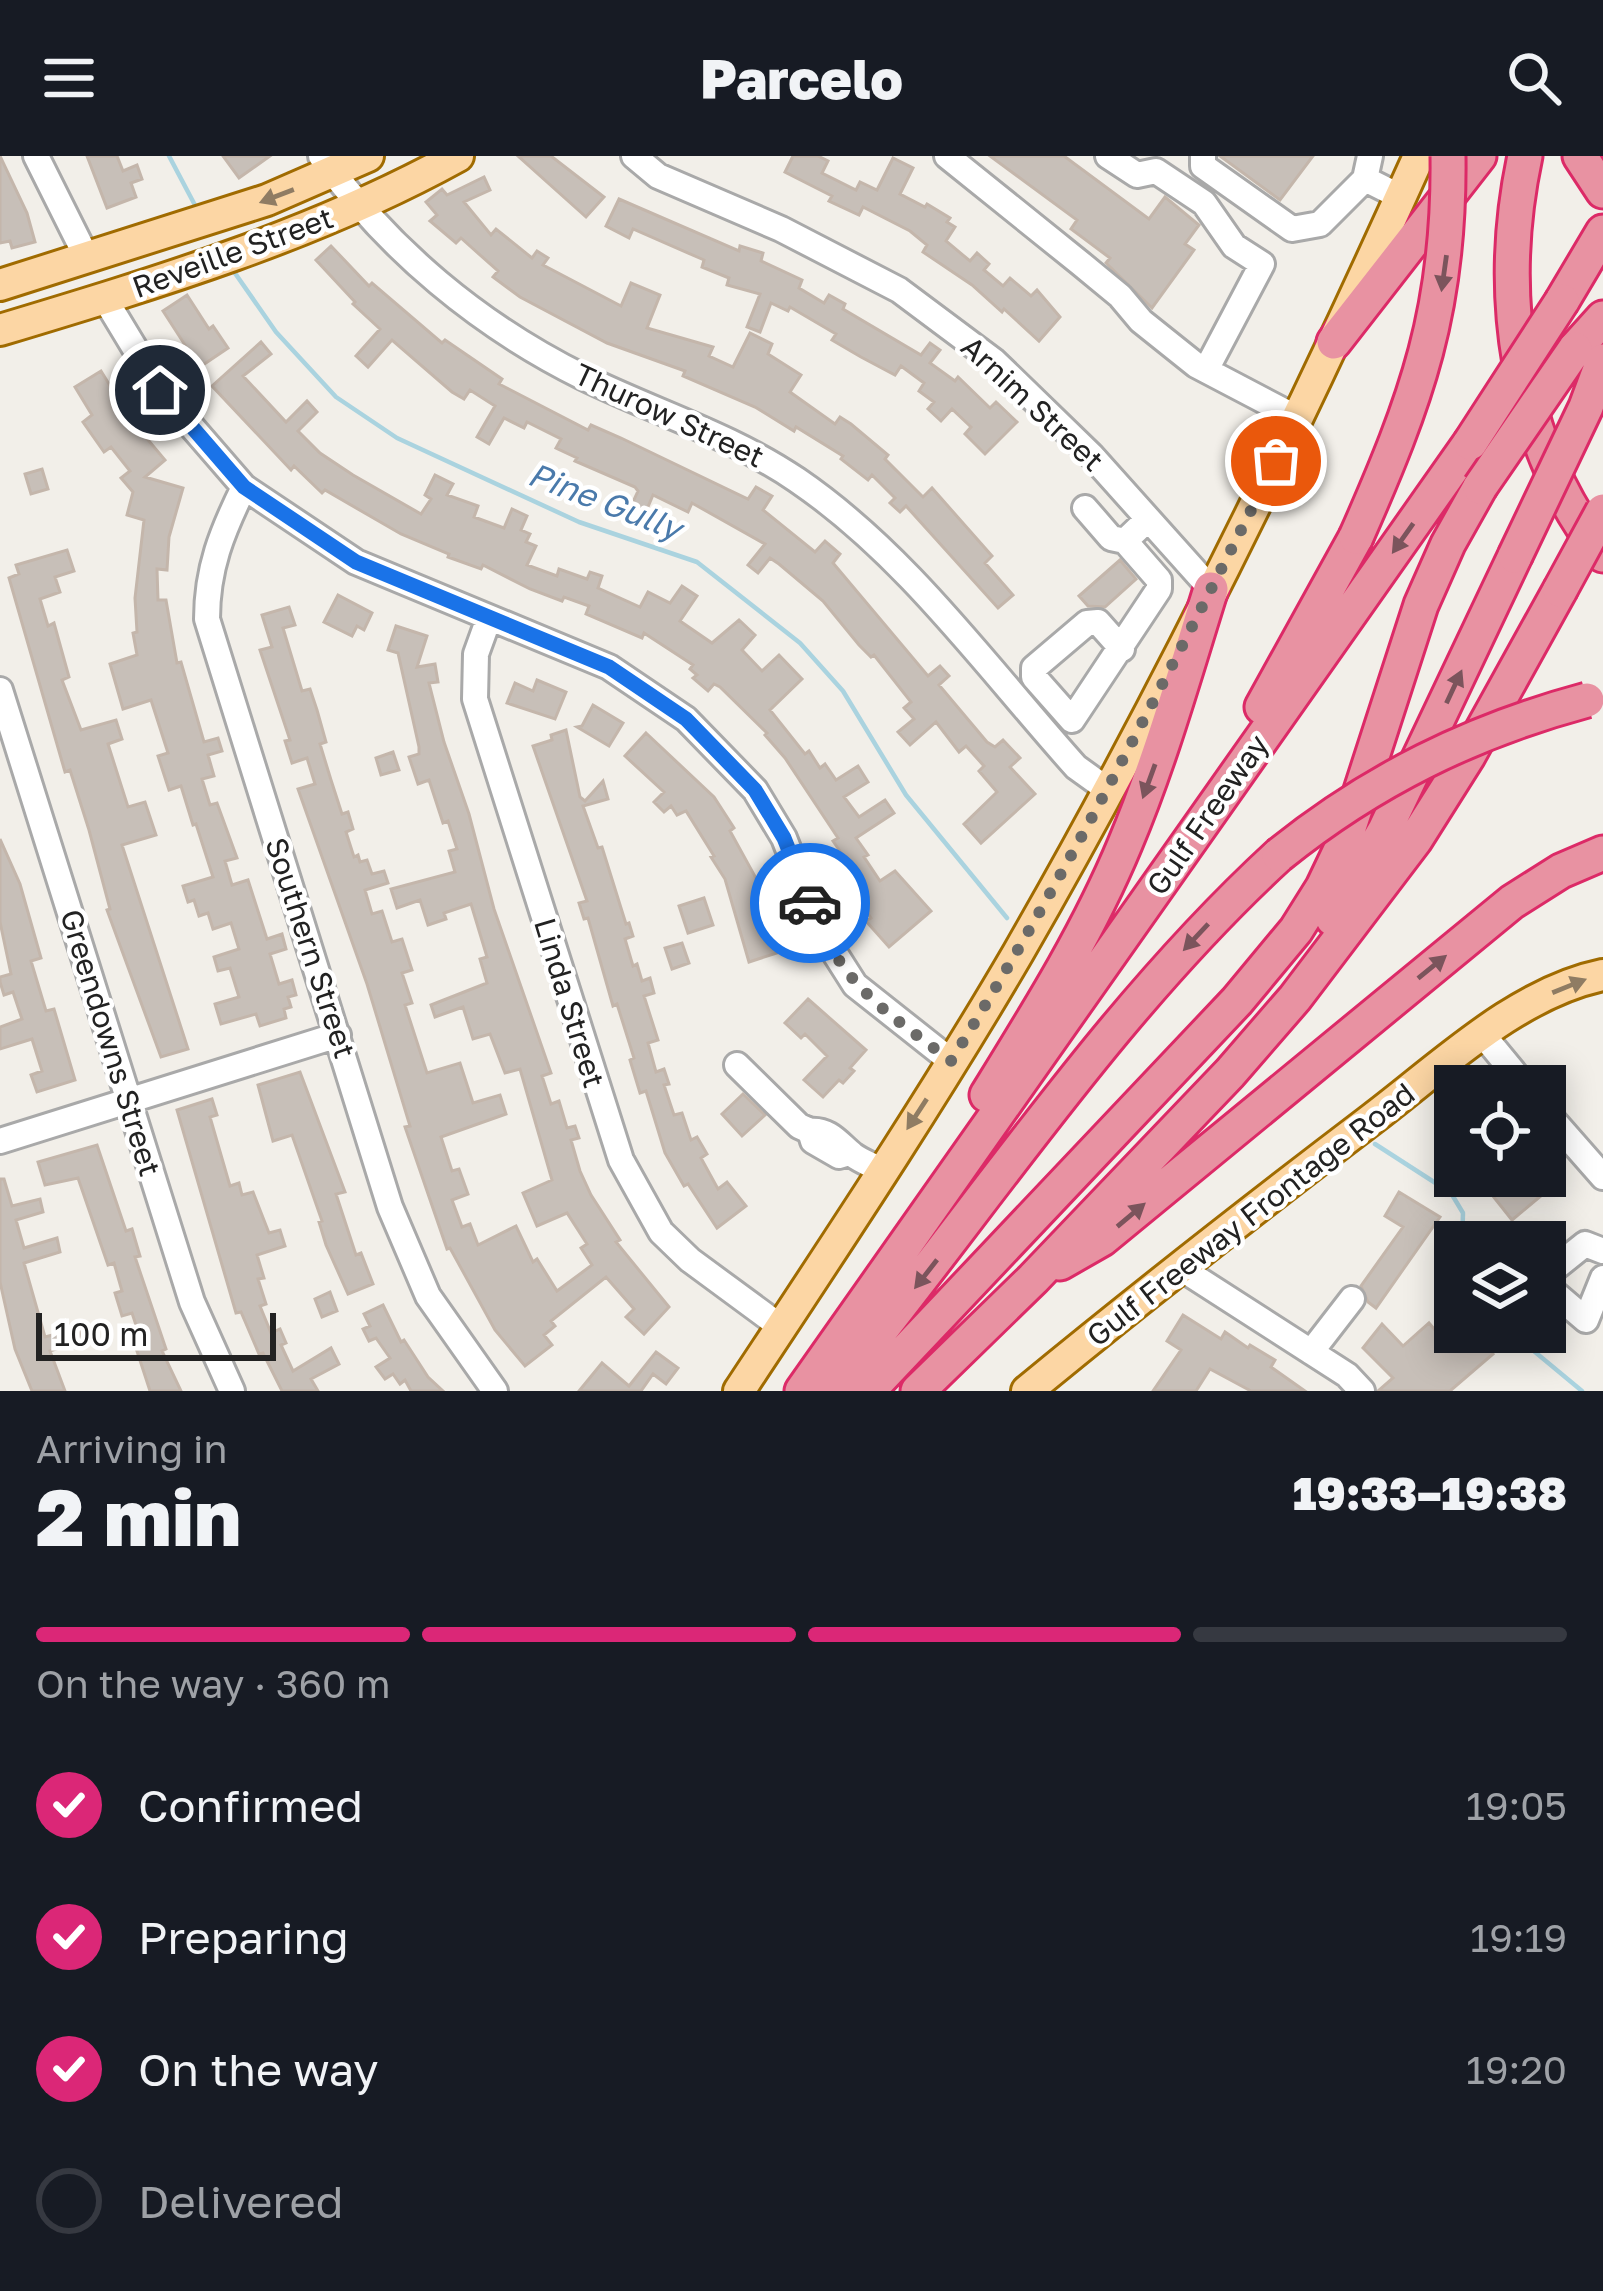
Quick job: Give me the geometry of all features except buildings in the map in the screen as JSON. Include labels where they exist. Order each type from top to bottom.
[{"type":"highway","points":[[1192,835],[1355,537],[1406,418],[1433,334],[1448,236],[1448,156]]},
{"type":"highway","points":[[1334,342],[1479,156]]},
{"type":"highway","points":[[1525,156],[1511,242],[1516,348],[1558,482],[1603,555]]},
{"type":"highway","points":[[1580,156],[1603,190]]},
{"type":"highway","name":"Gulf Freeway","points":[[801,1391],[1470,442],[1603,232]]},
{"type":"highway","points":[[918,1391],[1033,1279],[1231,1058],[1334,917],[1385,830],[1586,407],[1589,355],[1603,318]]},
{"type":"highway","points":[[868,1391],[1237,1001],[1296,930],[1344,843],[1421,605],[1448,544],[1480,487],[1589,355]]},
{"type":"highway","points":[[1105,1199],[1230,1073],[1355,922],[1468,756],[1603,511]]},
{"type":"highway","points":[[801,1391],[1079,941],[1145,792],[1210,589]]},
{"type":"highway","points":[[832,1391],[1114,1033],[1217,915],[1280,855],[1347,804],[1440,751],[1530,716],[1603,696]]},
{"type":"highway","points":[[1033,1279],[1102,1239],[1512,902],[1603,853]]},
{"type":"main road","name":"Reveille Street","points":[[0,285],[219,216],[327,165],[368,156]]},
{"type":"main road","name":"Reveille Street","points":[[0,330],[105,298],[362,206],[458,156]]},
{"type":"main road","points":[[739,1391],[951,1061],[1108,790],[1297,418],[1419,156]]},
{"type":"main road","name":"Gulf Freeway Frontage Road","points":[[1027,1391],[1179,1267],[1493,1046],[1544,996],[1603,975]]},
{"type":"street","points":[[36,156],[87,259]]},
{"type":"street","name":"Arnim Street","points":[[634,156],[658,176],[781,229],[899,290],[994,361],[1091,455],[1210,589]]},
{"type":"street","points":[[1108,156],[1137,176],[1156,171],[1204,203],[1234,246],[1262,264],[1206,370]]},
{"type":"street","points":[[1203,156],[1203,166],[1292,230],[1320,224],[1367,168],[1401,197]]},
{"type":"street","points":[[960,159],[1120,296],[1141,321],[1206,370],[1297,418]]},
{"type":"street","name":"Thurow Street","points":[[327,165],[406,255],[491,323],[584,378],[757,455],[810,490],[903,570],[1076,767],[1108,790]]},
{"type":"street","points":[[105,298],[160,390],[244,487],[356,562],[609,667],[686,719],[755,790],[784,838],[820,930],[855,985],[951,1061]]},
{"type":"street","name":"Southern Street","points":[[244,487],[216,544],[207,584],[207,619],[390,1208],[413,1263],[456,1342],[495,1391]]},
{"type":"street","points":[[1052,741],[1122,650],[1160,584],[1125,541],[1111,538],[1085,508]]},
{"type":"street","points":[[1125,541],[1148,519]]},
{"type":"street","name":"Linda Street","points":[[489,618],[476,654],[475,699],[621,1160],[662,1232],[691,1260],[781,1327]]},
{"type":"street","points":[[1072,720],[1034,677],[1034,668],[1093,621],[1122,650]]},
{"type":"street","name":"Greendowns Street","points":[[0,690],[192,1302],[232,1391]]},
{"type":"street","points":[[0,1141],[338,1035]]},
{"type":"street","points":[[1493,1046],[1508,1065]]},
{"type":"street","points":[[737,1065],[799,1126],[820,1130],[881,1170]]},
{"type":"street","points":[[1566,1136],[1603,1178]]},
{"type":"street","points":[[1566,1261],[1585,1244],[1603,1251]]},
{"type":"street","points":[[1179,1267],[1347,1375],[1362,1391]]},
{"type":"street","points":[[1566,1300],[1586,1320],[1603,1278]]},
{"type":"street","points":[[1312,1352],[1352,1299]]},
{"type":"waterway","name":"Pine Gully","points":[[169,156],[197,209]]},
{"type":"waterway","name":"Pine Gully","points":[[230,266],[276,332],[336,397],[397,438],[579,522],[697,562],[800,643],[843,691],[906,795],[1007,918]]},
{"type":"waterway","name":"Pine Gully","points":[[1375,1144],[1451,1193],[1463,1221]]},
{"type":"waterway","name":"Pine Gully","points":[[1536,1353],[1582,1391]]},
{"type":"way so far","points":[[810,903],[837,961],[855,985],[951,1061],[1108,790],[1276,461]]},
{"type":"route","points":[[160,390],[244,487],[356,562],[609,667],[686,719],[755,790],[784,838],[810,903]]}]
